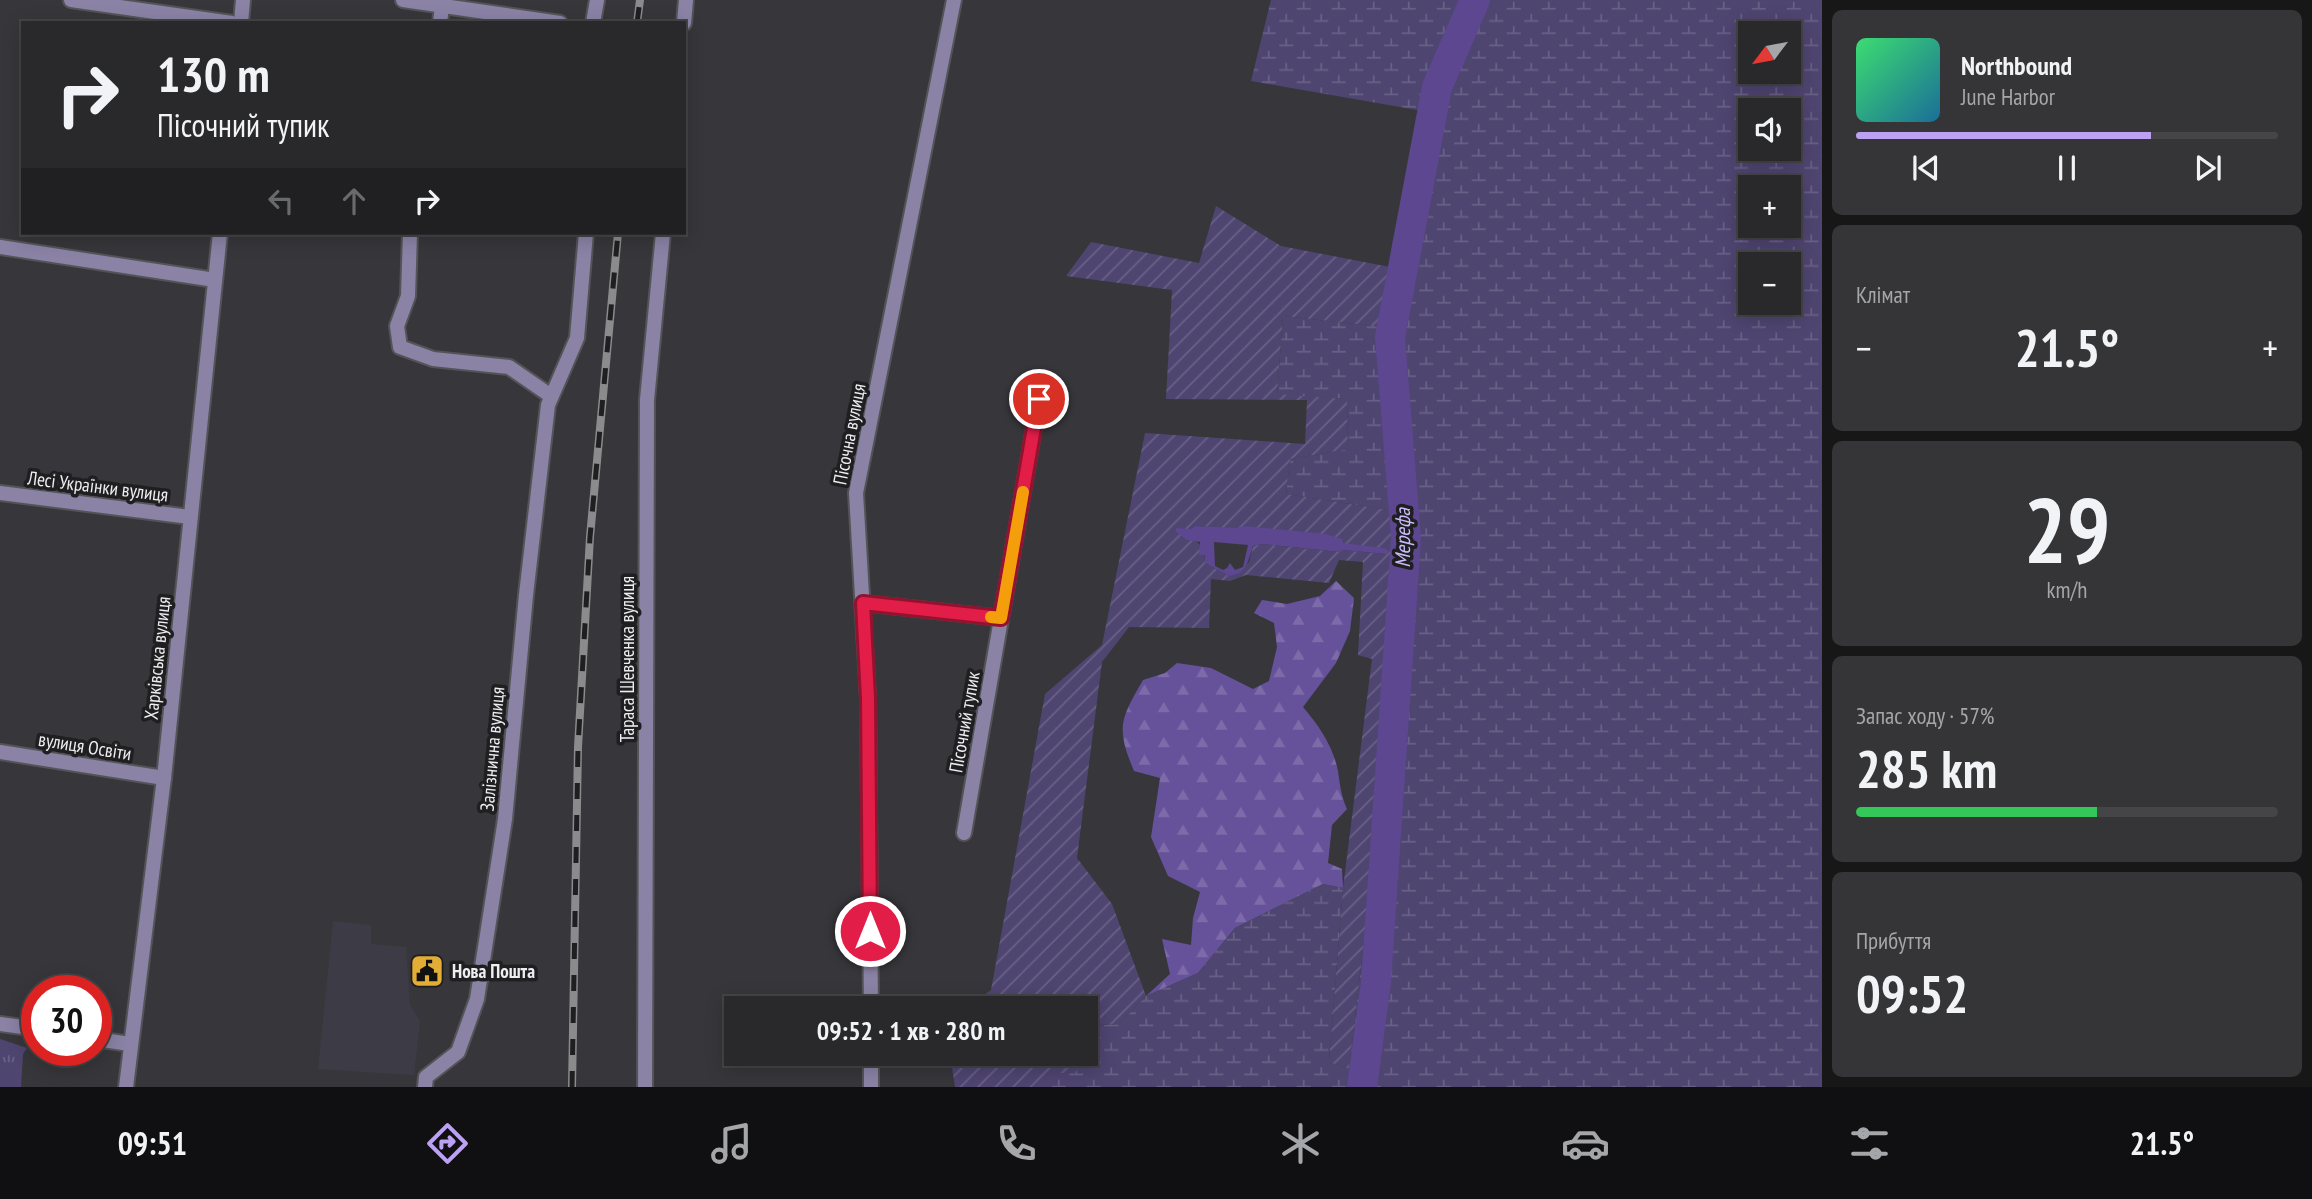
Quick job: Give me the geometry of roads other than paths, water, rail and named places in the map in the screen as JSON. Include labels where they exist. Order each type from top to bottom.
[{"type":"street","points":[[71,0],[218,21]]},
{"type":"street","points":[[241,21],[243,0]]},
{"type":"street","points":[[403,0],[546,21]]},
{"type":"street","points":[[593,21],[597,0]]},
{"type":"street","points":[[684,21],[686,0]]},
{"type":"street","name":"Пісочна вулиця","points":[[871,996],[868,698],[856,493],[954,0]]},
{"type":"street","points":[[440,21],[442,6]]},
{"type":"street","name":"Харківська вулиця","points":[[126,1087],[164,778],[220,235]]},
{"type":"street","points":[[410,235],[408,296],[397,326],[400,347],[433,359],[509,367],[551,396]]},
{"type":"street","name":"Залізнична вулиця","points":[[425,1087],[426,1077],[458,1052],[477,999],[505,819],[526,595],[548,405],[577,338],[586,235]]},
{"type":"street","name":"Тараса Шевченка вулиця","points":[[645,1087],[647,400],[663,235]]},
{"type":"street","points":[[0,247],[215,280]]},
{"type":"street","name":"Пісочний тупик","points":[[964,832],[1039,399]]},
{"type":"street","name":"Лесі Українки вулиця","points":[[0,493],[190,517]]},
{"type":"street","points":[[863,603],[1001,618]]},
{"type":"street","name":"вулиця Освіти","points":[[0,752],[164,778]]},
{"type":"street","points":[[0,1024],[21,1027]]},
{"type":"street","points":[[112,1041],[130,1044]]},
{"type":"street","points":[[871,1066],[871,1087]]},
{"type":"waterway","name":"Мерефа","points":[[1362,1087],[1376,982],[1406,538],[1390,337],[1437,87],[1475,0]]},
{"type":"railway","points":[[637,21],[640,0]]},
{"type":"railway","points":[[572,1087],[578,747],[590,537],[618,235]]},
{"type":"place","name":"Нова Пошта","points":[[427,971]]}]
